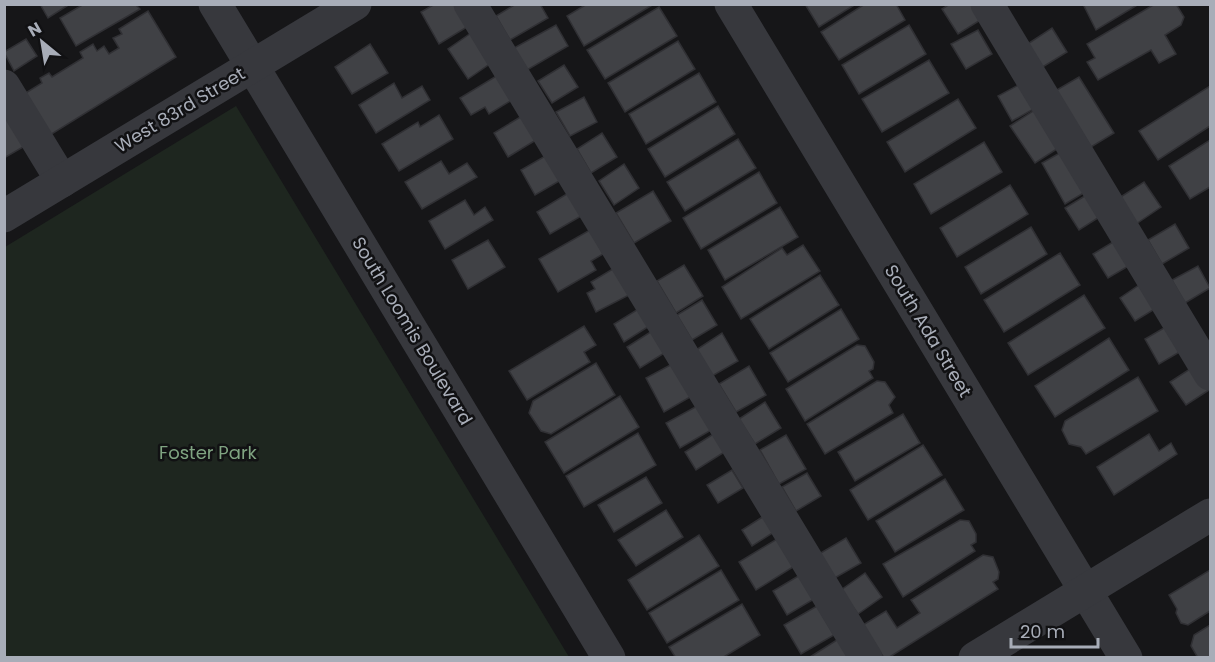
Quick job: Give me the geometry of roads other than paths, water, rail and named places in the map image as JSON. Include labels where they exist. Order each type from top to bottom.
[{"type":"street","name":"South Loomis Boulevard","points":[[215,4],[609,657]]},
{"type":"street","name":"West 83rd Street","points":[[4,216],[355,4]]},
{"type":"street","points":[[470,4],[866,657]]},
{"type":"street","name":"South Ada Street","points":[[731,4],[1126,657]]},
{"type":"street","points":[[987,4],[1210,374]]},
{"type":"street","points":[[4,86],[62,181]]},
{"type":"street","points":[[975,657],[1210,515]]},
{"type":"park label","name":"Foster Park","points":[[208,453]]}]
